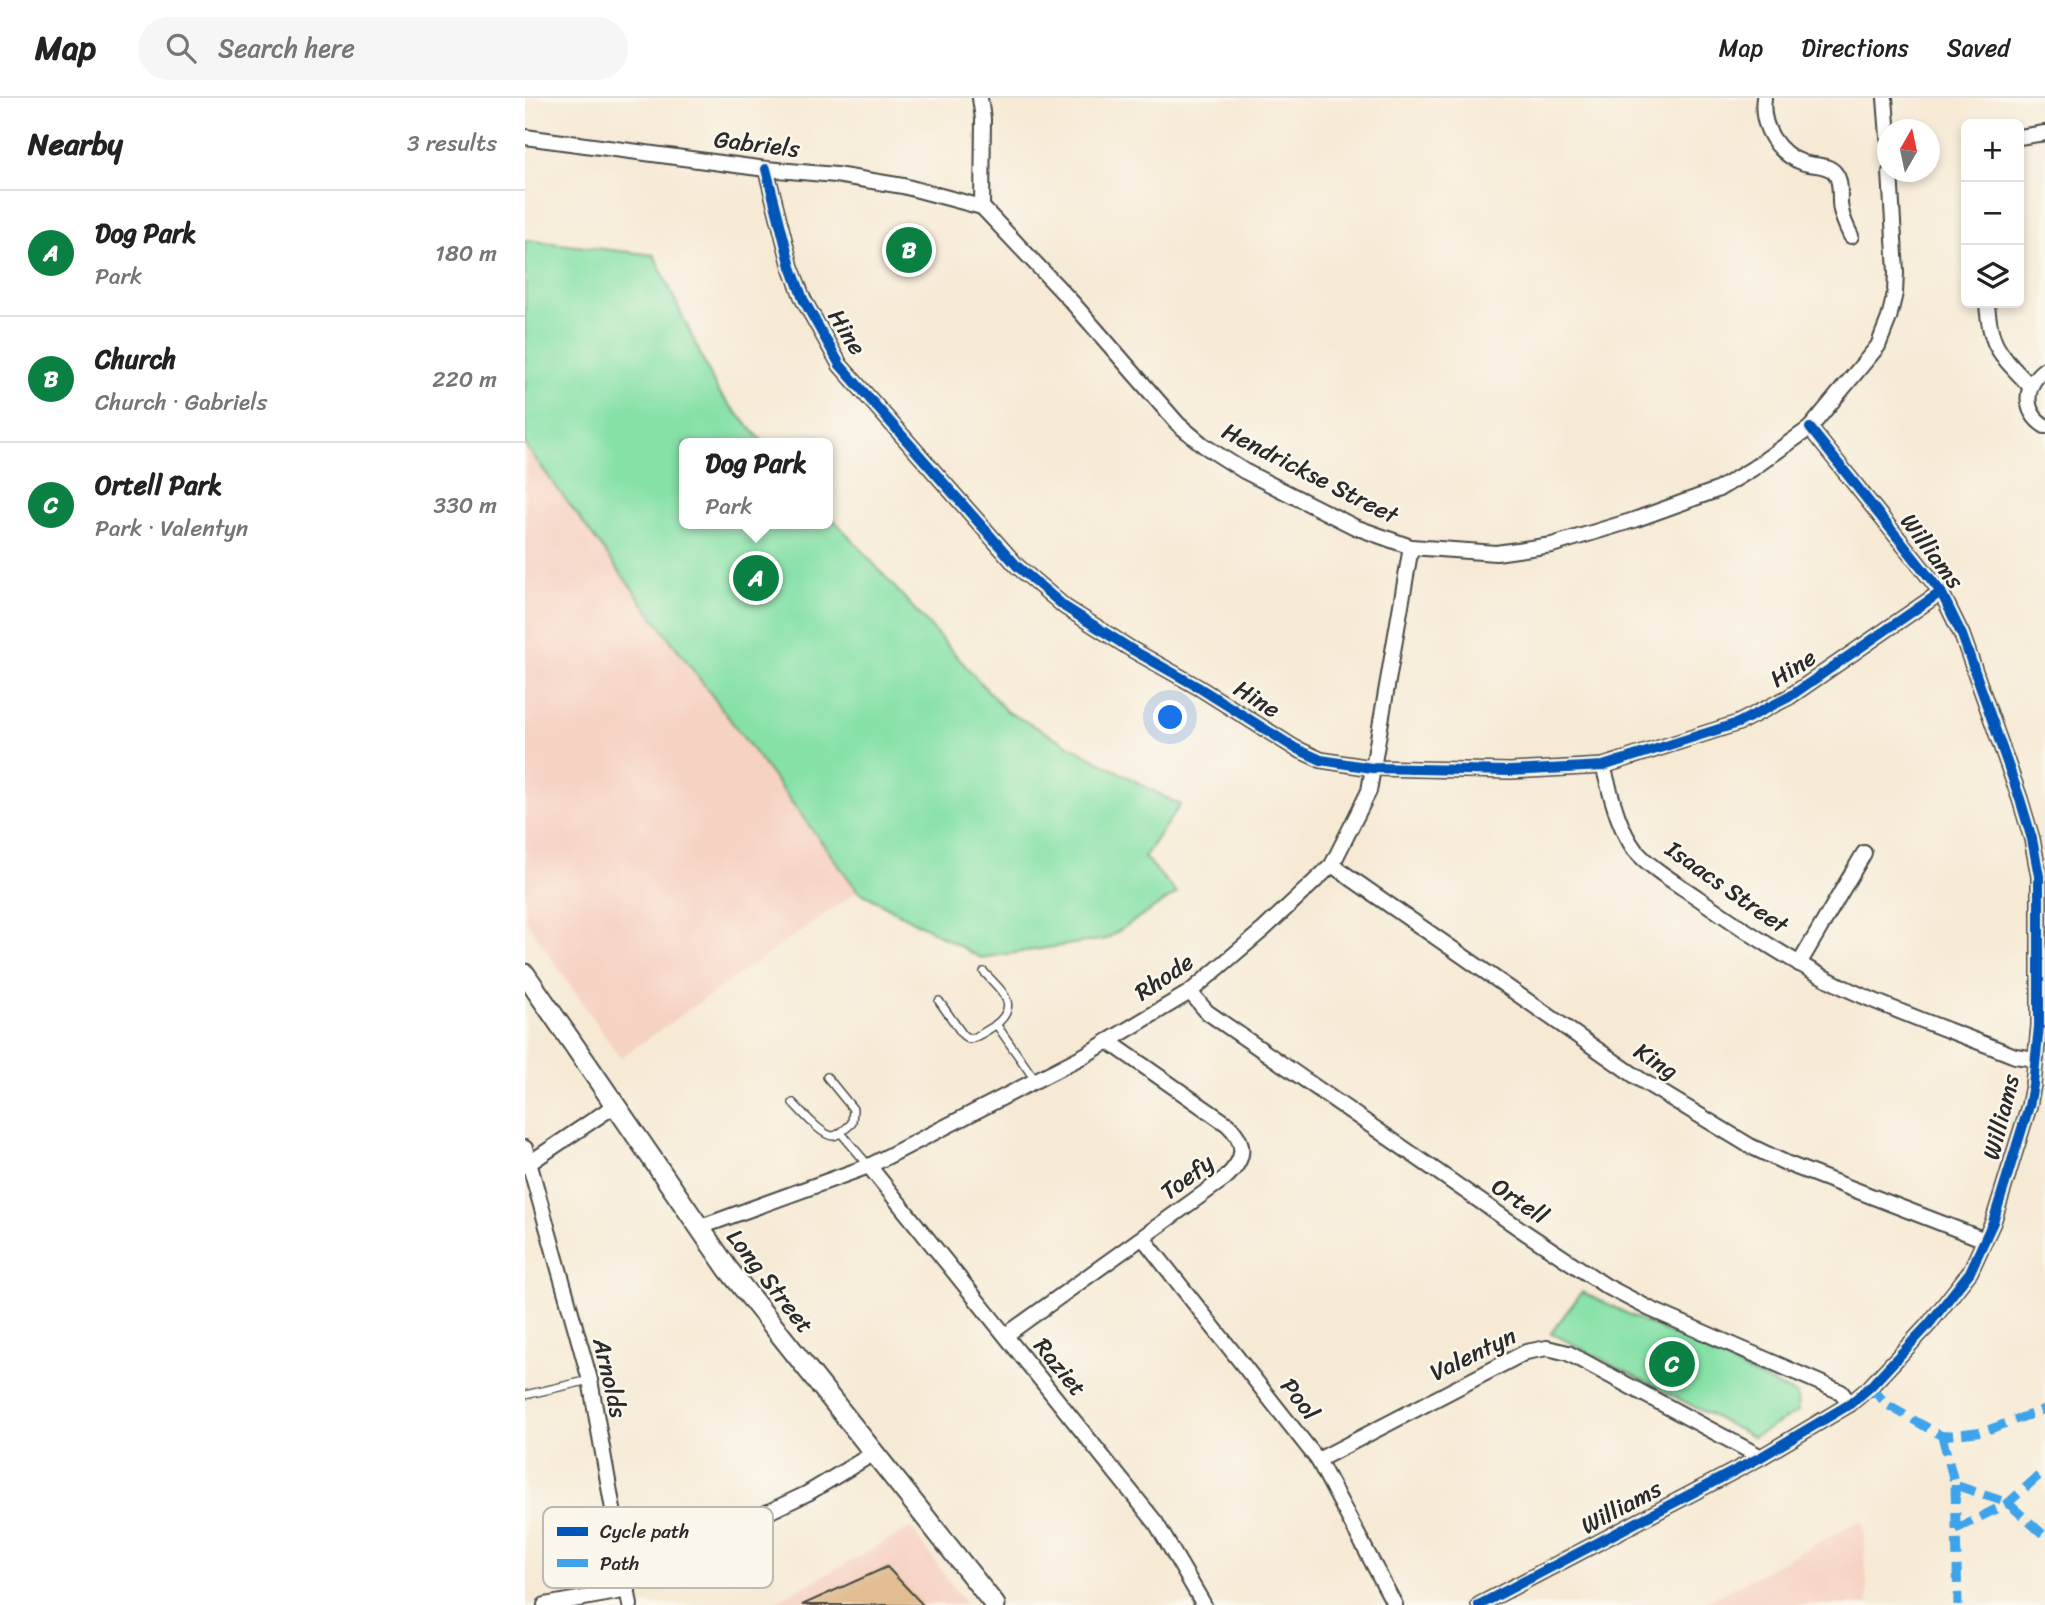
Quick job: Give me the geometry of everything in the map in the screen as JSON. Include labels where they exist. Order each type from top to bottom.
[{"type":"street","points":[[980,98],[983,119],[982,206]]},
{"type":"street","points":[[1764,98],[1767,128],[1782,151],[1804,163],[1831,169],[1836,174],[1840,183],[1840,208],[1851,236]]},
{"type":"street","points":[[1885,98],[1887,119]]},
{"type":"street","points":[[2024,136],[2045,134]]},
{"type":"street","name":"Gabriels","points":[[525,137],[766,169],[836,175],[902,186],[982,206]]},
{"type":"street","name":"Hine","points":[[766,169],[791,267],[803,299],[840,365],[1017,566],[1065,607],[1295,748],[1321,760],[1372,768],[1510,771],[1603,766],[1738,723],[1765,710],[1789,697],[1941,592]]},
{"type":"street","name":"Hendrickse Street","points":[[982,206],[1071,301],[1178,424],[1203,445],[1244,471],[1355,527],[1411,547],[1496,553],[1552,545],[1717,490],[1810,428],[1878,346],[1889,318],[1895,293],[1896,272],[1891,182]]},
{"type":"street","points":[[1987,308],[1989,332],[1998,351],[2030,386]]},
{"type":"street","points":[[2045,369],[2036,376],[2030,386],[2029,407],[2034,417],[2045,426]]},
{"type":"street","name":"Williams","points":[[1479,1605],[1761,1458],[1850,1404],[1870,1387],[1929,1324],[1970,1272],[1993,1222],[2029,1106],[2039,1026],[2039,876],[2032,839],[1983,691],[1962,635],[1941,592],[1810,428]]},
{"type":"street","name":"Rhode","points":[[698,1228],[869,1166],[1108,1041],[1190,992],[1264,929],[1332,865],[1369,791],[1411,547]]},
{"type":"street","name":"Isaacs Street","points":[[1603,766],[1622,827],[1636,850],[1714,909],[1799,964],[1889,1007],[2015,1056],[2036,1059]]},
{"type":"street","name":"Isaacs Street","points":[[1799,964],[1864,853]]},
{"type":"street","name":"King","points":[[1332,865],[1641,1080],[1750,1146],[1813,1174],[1985,1240]]},
{"type":"street","name":"Long Street","points":[[525,974],[728,1269],[995,1605]]},
{"type":"street","name":"Ortell","points":[[1190,992],[1207,1012],[1606,1286],[1650,1309],[1841,1392],[1850,1404]]},
{"type":"street","name":"Toefy","points":[[1006,1335],[1233,1171],[1240,1160],[1242,1147],[1238,1135],[1227,1124],[1108,1041]]},
{"type":"street","points":[[527,1165],[614,1106]]},
{"type":"street","name":"Arnolds","points":[[525,1149],[527,1165],[590,1380],[614,1507]]},
{"type":"street","name":"Raziet","points":[[869,1166],[1156,1523],[1204,1605]]},
{"type":"street","name":"Pool","points":[[1143,1238],[1318,1460],[1395,1605]]},
{"type":"street","name":"Valentyn","points":[[1318,1460],[1526,1352],[1547,1348],[1568,1353],[1761,1458]]},
{"type":"street","points":[[773,1510],[808,1493],[874,1453]]},
{"type":"street","points":[[545,1605],[629,1598]]},
{"type":"lane","points":[[939,1001],[963,1035],[969,1039],[976,1038],[1007,1014],[1009,1005],[1006,996],[984,972]]},
{"type":"lane","points":[[996,1024],[1035,1080]]},
{"type":"lane","points":[[793,1103],[824,1134],[832,1136],[841,1133],[852,1123],[853,1109],[827,1077]]},
{"type":"lane","points":[[841,1133],[869,1166]]},
{"type":"lane","points":[[525,1395],[590,1380]]},
{"type":"shaded area","points":[[525,445],[858,891],[620,1058],[525,919]]},
{"type":"shaded area","points":[[1863,1519],[1868,1605],[1700,1605]]},
{"type":"shaded area","points":[[911,1528],[966,1605],[770,1605]]},
{"type":"green space","points":[[525,240],[654,255],[718,392],[759,438],[679,438],[679,529],[833,529],[833,519],[1006,711],[1180,805],[1144,857],[1177,893],[1106,939],[981,958],[858,891],[525,445]]},
{"type":"green space","points":[[1582,1292],[1797,1395],[1798,1412],[1753,1437],[1551,1333]]},
{"type":"building","points":[[887,1567],[923,1605],[802,1605]]},
{"type":"marked path","points":[[1870,1387],[1889,1406],[1942,1436],[1985,1431],[2045,1409]]},
{"type":"marked path","points":[[1942,1436],[1955,1485],[2008,1503],[2045,1536]]},
{"type":"marked path","points":[[1956,1529],[2008,1503],[2045,1470]]},
{"type":"marked path","points":[[1955,1485],[1958,1605]]},
{"type":"cycle path","points":[[766,169],[791,267],[803,299],[840,365],[1017,566],[1065,607],[1295,748],[1321,760],[1372,768],[1510,771],[1603,766],[1738,723],[1789,697],[1941,592]]},
{"type":"cycle path","points":[[1479,1605],[1761,1457],[1850,1404],[1870,1387],[1929,1324],[1970,1272],[1993,1222],[2029,1106],[2039,1026],[2039,876],[2020,799],[1962,635],[1941,592],[1810,428]]},
{"type":"place","name":"Church","points":[[909,250]]},
{"type":"place","name":"Dog Park","points":[[756,578]]},
{"type":"place","name":"Ortell Park","points":[[1672,1364]]}]
